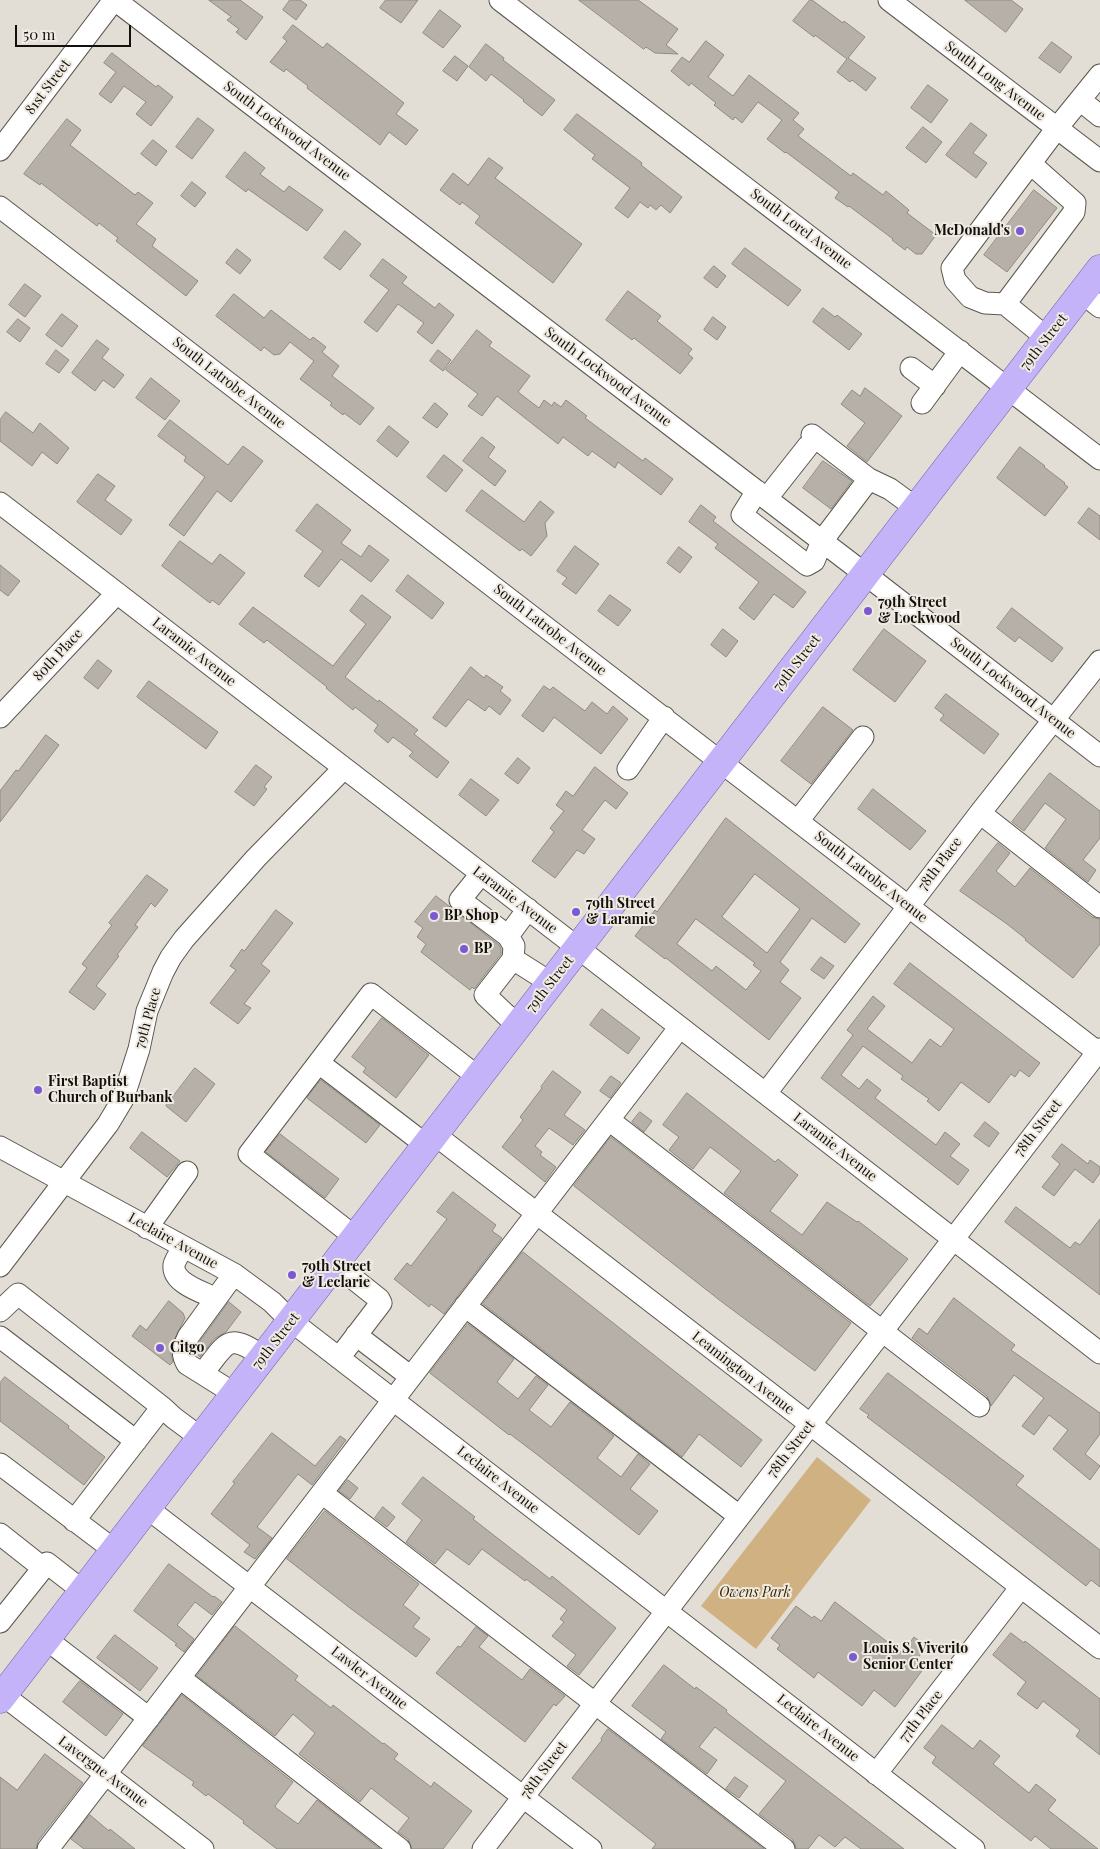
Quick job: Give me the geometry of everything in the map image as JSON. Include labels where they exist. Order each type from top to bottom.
[{"type":"main road","name":"79th Street","points":[[2,1697],[1008,388],[1047,338],[1091,300],[1100,269]]},
{"type":"street","name":"81st Street","points":[[0,150],[115,0]]},
{"type":"street","name":"South Lockwood Avenue","points":[[115,0],[1100,756]]},
{"type":"street","name":"South Lorel Avenue","points":[[500,0],[1100,459]]},
{"type":"street","name":"South Long Avenue","points":[[889,0],[1100,161]]},
{"type":"street","points":[[1047,338],[1005,304],[985,303],[970,297],[956,280],[952,268],[1057,128],[1100,75]]},
{"type":"street","points":[[1080,100],[1100,116]]},
{"type":"street","points":[[1005,304],[1074,212],[1075,203],[1031,164]]},
{"type":"street","name":"South Latrobe Avenue","points":[[0,207],[1099,1052]]},
{"type":"street","points":[[922,403],[960,351]]},
{"type":"street","points":[[911,368],[935,386]]},
{"type":"street","points":[[868,479],[822,541],[814,561],[808,565],[742,515],[810,441],[868,479],[890,488],[916,508]]},
{"type":"street","name":"Laramie Avenue","points":[[0,503],[528,909],[1100,1353]]},
{"type":"street","name":"80th Place","points":[[0,717],[117,593]]},
{"type":"street","name":"78th Place","points":[[766,1093],[908,906],[1100,661]]},
{"type":"street","points":[[628,769],[664,717]]},
{"type":"street","points":[[798,821],[863,737]]},
{"type":"street","name":"79th Place","points":[[0,1266],[108,1124],[123,1099],[139,1049],[147,1011],[171,957],[184,939],[256,858],[344,768]]},
{"type":"street","points":[[980,813],[1100,907]]},
{"type":"street","points":[[481,874],[460,900],[508,936],[514,946],[513,959],[485,995],[518,1026]]},
{"type":"street","points":[[508,936],[528,909]]},
{"type":"street","points":[[513,959],[551,983]]},
{"type":"street","points":[[355,1238],[249,1154],[371,994],[478,1077]]},
{"type":"street","points":[[48,1849],[680,1027]]},
{"type":"street","name":"78th Street","points":[[483,1849],[953,1238],[1099,1052]]},
{"type":"street","name":"Leamington Avenue","points":[[319,1063],[537,1214],[1100,1648]]},
{"type":"street","points":[[609,1120],[978,1406]]},
{"type":"street","name":"Leclaire Avenue","points":[[0,1147],[64,1180],[147,1228],[234,1274],[272,1302],[291,1321],[338,1358],[974,1849]]},
{"type":"street","points":[[147,1228],[187,1172]]},
{"type":"street","points":[[184,1247],[174,1265],[176,1275],[186,1284],[215,1298]]},
{"type":"street","points":[[335,1264],[379,1299],[381,1303],[338,1358]]},
{"type":"street","points":[[234,1274],[188,1337],[183,1348],[183,1356],[187,1364],[235,1394]]},
{"type":"street","points":[[0,1311],[18,1294],[201,1438]]},
{"type":"street","points":[[466,1306],[739,1516]]},
{"type":"street","points":[[356,1335],[411,1377]]},
{"type":"street","points":[[0,1337],[136,1441]]},
{"type":"street","points":[[203,1373],[224,1346],[233,1342],[247,1345],[263,1357]]},
{"type":"street","points":[[74,1521],[162,1407]]},
{"type":"street","points":[[0,1464],[114,1550]]},
{"type":"street","points":[[322,1493],[784,1849]]},
{"type":"street","name":"Lawler Avenue","points":[[147,1508],[591,1849]]},
{"type":"street","points":[[0,1534],[43,1568]]},
{"type":"street","points":[[0,1622],[47,1563],[83,1591]]},
{"type":"street","name":"77th Place","points":[[876,1774],[1021,1587]]},
{"type":"street","points":[[46,1639],[149,1718]]},
{"type":"street","points":[[180,1678],[400,1849]]},
{"type":"street","name":"Lavergne Avenue","points":[[2,1697],[204,1849]]},
{"type":"green space","name":"Owens Park","points":[[817,1457],[871,1500],[756,1649],[701,1606]]},
{"type":"building","points":[[209,0],[240,0],[263,17],[246,40],[236,32],[239,29],[227,20],[231,17]]},
{"type":"building","points":[[290,0],[300,0],[307,5],[296,20],[283,10]]},
{"type":"building","points":[[386,0],[418,0],[401,23],[380,8]]},
{"type":"building","points":[[579,0],[638,0],[678,29],[666,45],[678,54],[655,53],[646,47],[644,49]]},
{"type":"building","points":[[810,0],[843,23],[844,21],[865,37],[848,58],[876,78],[866,91],[852,80],[850,82],[837,72],[847,59],[793,21]]},
{"type":"building","points":[[965,0],[1011,0],[1023,9],[1006,32]]},
{"type":"building","points":[[440,10],[461,26],[443,48],[423,33]]},
{"type":"building","points":[[293,25],[323,48],[327,43],[404,103],[396,114],[418,130],[406,145],[389,132],[380,145],[307,88],[308,86],[286,69],[284,72],[270,62],[287,41],[283,38]]},
{"type":"building","points":[[706,41],[724,55],[708,77],[733,96],[749,75],[799,113],[793,120],[804,129],[798,136],[851,176],[853,173],[883,195],[886,191],[909,210],[907,213],[936,235],[922,254],[916,254],[907,247],[905,250],[849,206],[835,198],[839,192],[767,139],[782,120],[758,102],[742,123],[735,117],[733,120],[714,105],[716,103],[691,83],[689,86],[671,71],[682,57],[689,62]]},
{"type":"building","points":[[1052,42],[1072,57],[1060,73],[1039,58]]},
{"type":"building","points":[[486,44],[504,58],[503,60],[555,100],[542,116],[491,74],[486,81],[469,67]]},
{"type":"building","points":[[112,53],[156,87],[158,85],[173,97],[151,126],[136,114],[146,102],[124,86],[111,103],[99,94],[116,72],[104,63]]},
{"type":"building","points":[[455,56],[468,66],[457,81],[443,71]]},
{"type":"building","points":[[928,85],[948,100],[931,123],[911,108]]},
{"type":"building","points":[[577,114],[642,163],[641,165],[682,197],[670,213],[661,205],[656,210],[650,205],[648,208],[640,202],[628,218],[615,208],[630,188],[592,159],[595,155],[564,130]]},
{"type":"building","points":[[198,118],[214,130],[192,159],[176,147]]},
{"type":"building","points":[[67,119],[81,130],[70,145],[135,195],[138,192],[153,203],[136,224],[156,239],[152,246],[198,281],[186,296],[116,241],[118,238],[99,223],[97,226],[41,183],[40,185],[24,174]]},
{"type":"building","points":[[971,123],[987,135],[973,153],[987,163],[976,178],[946,155]]},
{"type":"building","points":[[923,127],[942,142],[926,163],[906,148]]},
{"type":"building","points":[[153,140],[167,151],[156,166],[141,154]]},
{"type":"building","points":[[245,152],[265,168],[260,174],[284,192],[289,186],[323,210],[307,231],[248,189],[246,192],[226,177]]},
{"type":"building","points":[[489,158],[503,168],[495,178],[582,244],[553,283],[475,223],[480,216],[462,202],[460,205],[440,190],[453,173],[468,185]]},
{"type":"building","points":[[192,182],[206,193],[195,207],[181,196]]},
{"type":"building","name":"McDonald's","points":[[1034,190],[1057,208],[1007,272],[984,255]]},
{"type":"building","points":[[345,231],[361,244],[340,270],[324,258]]},
{"type":"building","points":[[745,248],[801,290],[788,306],[732,264]]},
{"type":"building","points":[[237,249],[251,260],[240,274],[226,263]]},
{"type":"building","points":[[383,259],[407,277],[402,283],[435,308],[439,303],[454,315],[432,344],[417,332],[424,323],[398,304],[377,332],[364,322],[389,290],[370,276]]},
{"type":"building","points":[[714,266],[726,276],[717,288],[704,278]]},
{"type":"building","points":[[25,284],[41,296],[25,317],[9,305]]},
{"type":"building","points":[[628,291],[661,316],[657,321],[692,349],[688,354],[693,358],[680,374],[634,338],[632,340],[606,320]]},
{"type":"building","points":[[234,294],[264,318],[271,310],[310,340],[313,337],[326,347],[322,352],[339,366],[332,376],[374,408],[360,425],[344,413],[343,415],[330,405],[332,403],[300,379],[314,361],[290,342],[280,354],[274,355],[264,347],[261,351],[216,316]]},
{"type":"building","points":[[823,308],[835,317],[837,315],[862,334],[849,350],[813,322]]},
{"type":"building","points":[[62,314],[78,326],[62,347],[46,335]]},
{"type":"building","points":[[713,317],[726,327],[717,340],[704,330]]},
{"type":"building","points":[[18,319],[30,328],[20,342],[7,332]]},
{"type":"building","points":[[477,330],[492,342],[489,346],[530,376],[518,392],[539,408],[544,400],[552,406],[554,402],[561,407],[566,400],[587,416],[585,418],[643,461],[645,458],[673,479],[661,495],[618,462],[615,468],[592,451],[588,456],[563,437],[558,444],[497,396],[482,416],[468,406],[478,394],[446,370]]},
{"type":"building","points":[[97,340],[109,349],[102,358],[124,375],[114,388],[103,380],[95,391],[72,373]]},
{"type":"building","points":[[56,350],[69,360],[59,373],[46,364]]},
{"type":"building","points":[[438,350],[451,360],[443,371],[430,361]]},
{"type":"building","points":[[151,378],[180,401],[165,420],[136,398]]},
{"type":"building","points":[[865,388],[902,416],[867,462],[847,446],[865,423],[841,404],[852,390],[860,396]]},
{"type":"building","points":[[435,403],[448,414],[437,428],[423,418]]},
{"type":"building","points":[[6,412],[33,433],[40,423],[69,448],[57,464],[42,452],[32,466],[0,441],[0,420]]},
{"type":"building","points":[[170,420],[228,465],[243,446],[263,461],[231,502],[217,491],[184,536],[169,525],[205,477],[184,461],[186,457],[158,436]]},
{"type":"building","points":[[389,426],[409,442],[397,457],[377,441]]},
{"type":"building","points":[[482,437],[495,447],[488,457],[506,471],[495,486],[463,461]]},
{"type":"building","points":[[1020,447],[1068,487],[1045,516],[997,478]]},
{"type":"building","points":[[444,455],[463,470],[446,492],[427,477]]},
{"type":"building","points":[[823,461],[852,481],[831,509],[803,488]]},
{"type":"building","points":[[98,474],[115,486],[105,500],[132,520],[121,535],[77,502]]},
{"type":"building","points":[[482,490],[524,522],[540,501],[554,512],[545,523],[547,536],[531,556],[522,549],[520,551],[466,511]]},
{"type":"building","points":[[317,504],[351,530],[341,543],[361,557],[369,545],[389,560],[371,582],[341,559],[319,587],[304,576],[323,551],[296,531]]},
{"type":"building","points":[[701,505],[716,517],[713,521],[806,592],[793,608],[774,594],[754,620],[739,608],[759,582],[715,548],[718,544],[689,522]]},
{"type":"building","points":[[1089,508],[1100,516],[1100,540],[1078,523]]},
{"type":"building","points":[[180,541],[212,564],[220,554],[245,573],[219,605],[212,600],[210,603],[162,566]]},
{"type":"building","points":[[575,546],[599,564],[576,594],[562,584],[567,578],[557,571]]},
{"type":"building","points":[[679,547],[692,557],[680,573],[667,563]]},
{"type":"building","points":[[0,565],[20,581],[8,596],[0,590]]},
{"type":"building","points":[[408,575],[444,603],[432,619],[396,591]]},
{"type":"building","points":[[362,595],[391,617],[345,677],[418,730],[414,734],[449,762],[437,778],[409,756],[413,752],[393,737],[388,743],[374,731],[378,725],[355,707],[353,710],[267,640],[264,643],[239,624],[253,607],[333,666],[366,624],[350,611]]},
{"type":"building","points":[[610,595],[631,610],[618,626],[598,611]]},
{"type":"building","points":[[1012,608],[1063,648],[1052,662],[1019,637],[1015,642],[997,628]]},
{"type":"building","points":[[723,629],[738,641],[726,657],[711,645]]},
{"type":"building","points":[[884,629],[926,661],[895,702],[853,670]]},
{"type":"building","points":[[98,660],[112,671],[98,689],[84,678]]},
{"type":"building","points":[[471,667],[484,678],[486,675],[503,687],[500,691],[511,700],[500,715],[489,706],[485,711],[468,699],[446,727],[433,718]]},
{"type":"building","points":[[149,681],[218,732],[206,749],[137,697]]},
{"type":"building","points":[[544,686],[550,690],[553,687],[585,711],[592,702],[607,714],[613,706],[628,719],[601,754],[554,717],[543,732],[522,716]]},
{"type":"building","points":[[946,694],[999,734],[984,754],[940,720],[944,715],[935,708]]},
{"type":"building","points":[[823,707],[853,730],[811,784],[781,761]]},
{"type":"building","points":[[46,735],[59,745],[0,822],[0,791]]},
{"type":"building","points":[[518,758],[530,768],[518,784],[505,774]]},
{"type":"building","points":[[256,765],[272,777],[264,787],[267,789],[254,806],[235,792]]},
{"type":"building","points":[[595,767],[628,793],[616,809],[605,800],[582,830],[595,839],[584,854],[577,850],[555,878],[532,861],[554,832],[550,828],[564,811],[556,805],[566,791],[573,796]]},
{"type":"building","points":[[1050,773],[1100,811],[1100,838],[1083,860],[1096,870],[1088,882],[1045,848],[1066,819],[1045,803],[1024,831],[1012,822]]},
{"type":"building","points":[[471,779],[499,800],[486,816],[459,795]]},
{"type":"building","points":[[873,789],[926,831],[910,850],[858,809]]},
{"type":"building","points":[[726,818],[860,924],[845,943],[812,918],[780,962],[789,970],[780,982],[801,998],[769,1040],[666,958],[635,936],[655,910],[657,912]],"holes":[[[755,874],[800,909],[767,953],[722,917]],[[696,919],[755,963],[753,965],[761,971],[746,990],[716,966],[712,971],[677,944]]]},
{"type":"building","points":[[998,843],[1010,853],[996,871],[1015,887],[1030,868],[1092,917],[1100,919],[1100,944],[1073,978],[1007,924],[960,891]]},
{"type":"building","points":[[147,875],[168,890],[155,907],[151,903],[135,925],[138,927],[117,955],[119,956],[96,986],[106,994],[94,1010],[69,992],[87,968],[82,964],[112,925],[109,923]]},
{"type":"building","name":"BP","points":[[436,896],[499,945],[501,949],[501,954],[474,989],[472,987],[470,990],[421,952],[426,944],[417,937],[423,928],[415,922]]},
{"type":"building","points":[[276,910],[293,923],[261,964],[270,971],[244,1004],[251,1008],[238,1024],[210,1003],[236,970],[230,966],[242,949],[244,951]]},
{"type":"building","points":[[821,957],[834,966],[824,979],[811,970]]},
{"type":"building","points":[[910,963],[1040,1063],[1029,1077],[1020,1070],[1015,1077],[1011,1074],[989,1103],[961,1082],[939,1111],[927,1101],[929,1099],[901,1079],[903,1076],[863,1046],[841,1075],[859,1089],[867,1079],[881,1090],[875,1098],[936,1145],[945,1132],[960,1144],[950,1156],[969,1170],[958,1185],[821,1078],[853,1035],[847,1030],[873,996],[885,1006],[867,1029],[912,1063],[930,1039],[941,1047],[954,1029],[894,984]]},
{"type":"building","points":[[602,1009],[640,1038],[628,1054],[590,1025]]},
{"type":"building","points":[[382,1018],[429,1055],[396,1098],[363,1072],[366,1068],[352,1057]]},
{"type":"building","points":[[195,1068],[215,1084],[186,1122],[166,1106]]},
{"type":"building","points":[[553,1071],[581,1092],[564,1115],[585,1130],[573,1145],[549,1128],[535,1146],[542,1152],[540,1155],[556,1167],[545,1182],[502,1147],[523,1120],[520,1117]]},
{"type":"building","points":[[611,1076],[621,1083],[610,1098],[600,1091]]},
{"type":"building","points":[[321,1080],[380,1125],[366,1143],[307,1098]]},
{"type":"building","points":[[687,1093],[775,1162],[778,1159],[798,1175],[770,1211],[802,1235],[827,1202],[858,1221],[908,1259],[870,1306],[724,1193],[741,1171],[722,1156],[710,1147],[693,1169],[669,1150],[679,1137],[663,1125]]},
{"type":"building","points":[[640,1112],[652,1121],[644,1132],[632,1122]]},
{"type":"building","points":[[985,1122],[999,1133],[989,1147],[974,1136]]},
{"type":"building","points":[[142,1132],[180,1161],[167,1177],[130,1148]]},
{"type":"building","points":[[280,1134],[339,1179],[325,1198],[266,1152]]},
{"type":"building","points":[[611,1137],[851,1323],[815,1371],[722,1302],[574,1186]]},
{"type":"building","points":[[1062,1144],[1088,1164],[1090,1160],[1100,1167],[1100,1173],[1093,1183],[1075,1169],[1054,1196],[1042,1187],[1060,1164],[1052,1157]]},
{"type":"building","points":[[453,1192],[496,1225],[492,1231],[502,1238],[444,1314],[431,1304],[429,1307],[394,1279],[407,1263],[411,1266],[447,1219],[437,1212]]},
{"type":"building","points":[[1016,1207],[1070,1248],[1075,1242],[1080,1245],[1100,1219],[1100,1295],[1005,1222]]},
{"type":"building","points":[[523,1252],[762,1440],[741,1467],[699,1434],[682,1457],[483,1304]]},
{"type":"building","points":[[954,1298],[1015,1345],[1011,1350],[1100,1413],[1100,1434],[1085,1454],[1100,1466],[1090,1480],[1053,1449],[1068,1430],[1049,1415],[1034,1435],[1022,1426],[1044,1398],[1014,1375],[991,1406],[987,1396],[912,1338],[919,1328],[927,1334]]},
{"type":"building","points":[[169,1301],[183,1313],[185,1318],[172,1344],[171,1354],[173,1362],[170,1365],[132,1336],[140,1325],[146,1330]]},
{"type":"building","name":"Citgo","points":[[229,1302],[241,1312],[226,1332],[214,1339],[200,1357],[196,1352],[199,1343]]},
{"type":"building","points":[[468,1324],[514,1359],[497,1382],[518,1399],[536,1376],[548,1385],[529,1410],[551,1427],[570,1402],[614,1436],[597,1458],[621,1477],[638,1454],[650,1464],[630,1489],[658,1511],[639,1535],[430,1373]]},
{"type":"building","points":[[888,1373],[1024,1476],[1016,1485],[1100,1550],[1100,1587],[1091,1580],[1086,1586],[867,1417],[869,1415],[860,1409]]},
{"type":"building","points":[[5,1377],[69,1426],[68,1428],[105,1457],[84,1485],[0,1421],[0,1383]]},
{"type":"building","points":[[272,1433],[315,1466],[340,1436],[346,1440],[312,1485],[298,1474],[257,1527],[272,1538],[255,1559],[244,1552],[250,1545],[211,1514],[235,1483],[233,1482]]},
{"type":"building","points":[[423,1477],[475,1517],[473,1519],[550,1579],[552,1576],[616,1628],[579,1675],[567,1666],[576,1655],[552,1636],[564,1622],[560,1619],[567,1610],[482,1549],[469,1565],[447,1549],[435,1564],[406,1542],[422,1520],[402,1504]]},
{"type":"building","points":[[348,1480],[358,1488],[350,1499],[339,1491]]},
{"type":"building","points":[[383,1507],[395,1517],[387,1527],[375,1518]]},
{"type":"building","points":[[325,1511],[419,1584],[403,1605],[420,1618],[413,1627],[430,1639],[416,1657],[287,1559]]},
{"type":"building","points":[[169,1564],[222,1602],[212,1615],[195,1602],[177,1625],[194,1639],[184,1652],[175,1645],[177,1644],[134,1611]]},
{"type":"building","name":"Louis S. Viverito Senior Center","points":[[835,1602],[902,1653],[914,1637],[927,1647],[915,1661],[924,1668],[895,1707],[874,1690],[862,1706],[818,1672],[814,1678],[777,1649],[780,1645],[771,1638],[796,1606],[812,1618],[814,1616],[821,1621]]},
{"type":"building","points":[[235,1626],[298,1676],[295,1680],[331,1708],[333,1705],[398,1754],[394,1759],[431,1787],[434,1782],[472,1811],[443,1849],[412,1849],[408,1839],[398,1832],[409,1818],[371,1788],[360,1802],[299,1754],[315,1733],[293,1714],[275,1736],[197,1676]]},
{"type":"building","points":[[476,1627],[488,1636],[479,1647],[522,1680],[530,1669],[565,1696],[556,1706],[554,1704],[525,1742],[436,1673]]},
{"type":"building","points":[[1011,1633],[1024,1643],[1025,1641],[1100,1699],[1100,1755],[1076,1736],[1080,1730],[1043,1701],[1037,1709],[1017,1694],[1026,1682],[993,1655]]},
{"type":"building","points":[[115,1635],[158,1668],[140,1691],[97,1658]]},
{"type":"building","points":[[664,1665],[695,1689],[696,1687],[727,1710],[726,1712],[904,1849],[861,1849],[845,1837],[835,1847],[819,1835],[808,1849],[796,1849],[792,1839],[759,1814],[786,1781],[715,1727],[699,1747],[717,1760],[707,1774],[661,1739],[666,1732],[632,1706]]},
{"type":"building","points":[[80,1681],[123,1714],[106,1736],[63,1702]]},
{"type":"building","points":[[182,1695],[293,1782],[275,1806],[276,1808],[298,1824],[317,1800],[380,1849],[277,1849],[208,1794],[206,1796],[192,1785],[194,1782],[143,1746]]},
{"type":"building","points":[[942,1725],[973,1749],[980,1740],[1000,1756],[993,1764],[1029,1793],[1036,1784],[1056,1800],[1048,1810],[1098,1849],[1051,1849],[1035,1836],[1031,1841],[932,1763],[936,1757],[924,1748]]},
{"type":"building","points":[[608,1729],[764,1849],[652,1849],[656,1844],[572,1778],[602,1740]]},
{"type":"building","points":[[45,1754],[83,1783],[38,1841],[36,1849],[0,1849],[0,1777],[17,1790]]},
{"type":"building","points":[[735,1777],[748,1786],[739,1798],[726,1789]]},
{"type":"building","points":[[90,1815],[135,1849],[84,1849],[71,1839]]},
{"type":"place","name":"McDonald's","points":[[1020,231]]},
{"type":"place","name":"79th Street & Lockwood","points":[[868,611]]},
{"type":"place","name":"79th Street & Laramie","points":[[576,912]]},
{"type":"place","name":"BP Shop","points":[[434,916]]},
{"type":"place","name":"BP","points":[[464,949]]},
{"type":"place","name":"First Baptist Church of Burbank","points":[[38,1090]]},
{"type":"place","name":"79th Street & Leclarie","points":[[292,1275]]},
{"type":"place","name":"Citgo","points":[[160,1348]]},
{"type":"place","name":"Louis S. Viverito Senior Center","points":[[853,1657]]}]
